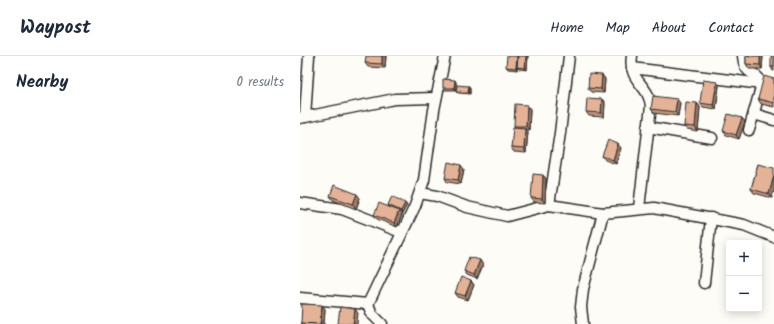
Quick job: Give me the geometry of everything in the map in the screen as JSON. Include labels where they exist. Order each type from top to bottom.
[{"type":"street","points":[[309,56],[302,118],[395,100],[436,98]]},
{"type":"street","points":[[382,324],[372,314],[368,304],[420,193],[424,180],[436,98],[445,56]]},
{"type":"street","points":[[549,204],[569,56]]},
{"type":"street","points":[[632,56],[632,68],[635,79],[650,99],[639,208]]},
{"type":"street","points":[[743,56],[746,70],[757,77],[762,84]]},
{"type":"street","points":[[632,68],[762,84]]},
{"type":"street","points":[[749,130],[762,84]]},
{"type":"street","points":[[754,114],[774,120]]},
{"type":"street","points":[[648,127],[712,138]]},
{"type":"street","points":[[420,193],[436,196],[466,207],[502,215],[516,215],[531,208],[549,204],[603,213],[639,208],[654,208],[744,225],[774,237]]},
{"type":"street","points":[[300,203],[342,210],[401,232]]},
{"type":"street","points":[[583,324],[581,307],[583,288],[603,213]]},
{"type":"street","points":[[704,283],[711,218]]},
{"type":"street","points":[[300,298],[368,304]]},
{"type":"building","points":[[366,56],[382,56],[382,64],[365,63]]},
{"type":"building","points":[[507,56],[517,56],[516,68],[506,67]]},
{"type":"building","points":[[518,56],[526,56],[525,68],[517,67]]},
{"type":"building","points":[[746,56],[760,56],[760,65],[746,64]]},
{"type":"building","points":[[771,56],[774,56],[774,67],[771,67]]},
{"type":"building","points":[[589,74],[602,75],[601,89],[588,88]]},
{"type":"building","points":[[764,76],[774,79],[774,103],[758,99]]},
{"type":"building","points":[[443,79],[455,80],[454,88],[443,88]]},
{"type":"building","points":[[703,80],[717,82],[713,105],[700,103]]},
{"type":"building","points":[[457,85],[469,86],[468,92],[456,91]]},
{"type":"building","points":[[653,96],[677,99],[675,112],[651,109]]},
{"type":"building","points":[[587,98],[602,99],[601,113],[586,112]]},
{"type":"building","points":[[686,102],[697,103],[695,127],[684,126]]},
{"type":"building","points":[[515,104],[527,105],[526,126],[514,126]]},
{"type":"building","points":[[728,114],[742,118],[736,135],[723,131]]},
{"type":"building","points":[[513,127],[525,128],[524,149],[511,148]]},
{"type":"building","points":[[608,140],[618,144],[613,160],[602,156]]},
{"type":"building","points":[[448,162],[461,165],[458,180],[445,178]]},
{"type":"building","points":[[758,164],[774,168],[774,175],[769,194],[751,189]]},
{"type":"building","points":[[533,174],[543,175],[542,199],[531,198]]},
{"type":"building","points":[[334,185],[357,194],[353,204],[330,196]]},
{"type":"building","points":[[392,196],[405,203],[401,211],[388,205]]},
{"type":"building","points":[[379,203],[399,211],[394,223],[374,215]]},
{"type":"building","points":[[469,257],[480,260],[474,275],[464,271]]},
{"type":"building","points":[[461,277],[471,281],[465,296],[455,293]]},
{"type":"building","points":[[302,304],[322,305],[320,324],[301,323]]},
{"type":"building","points":[[340,307],[355,309],[353,324],[338,324]]}]
